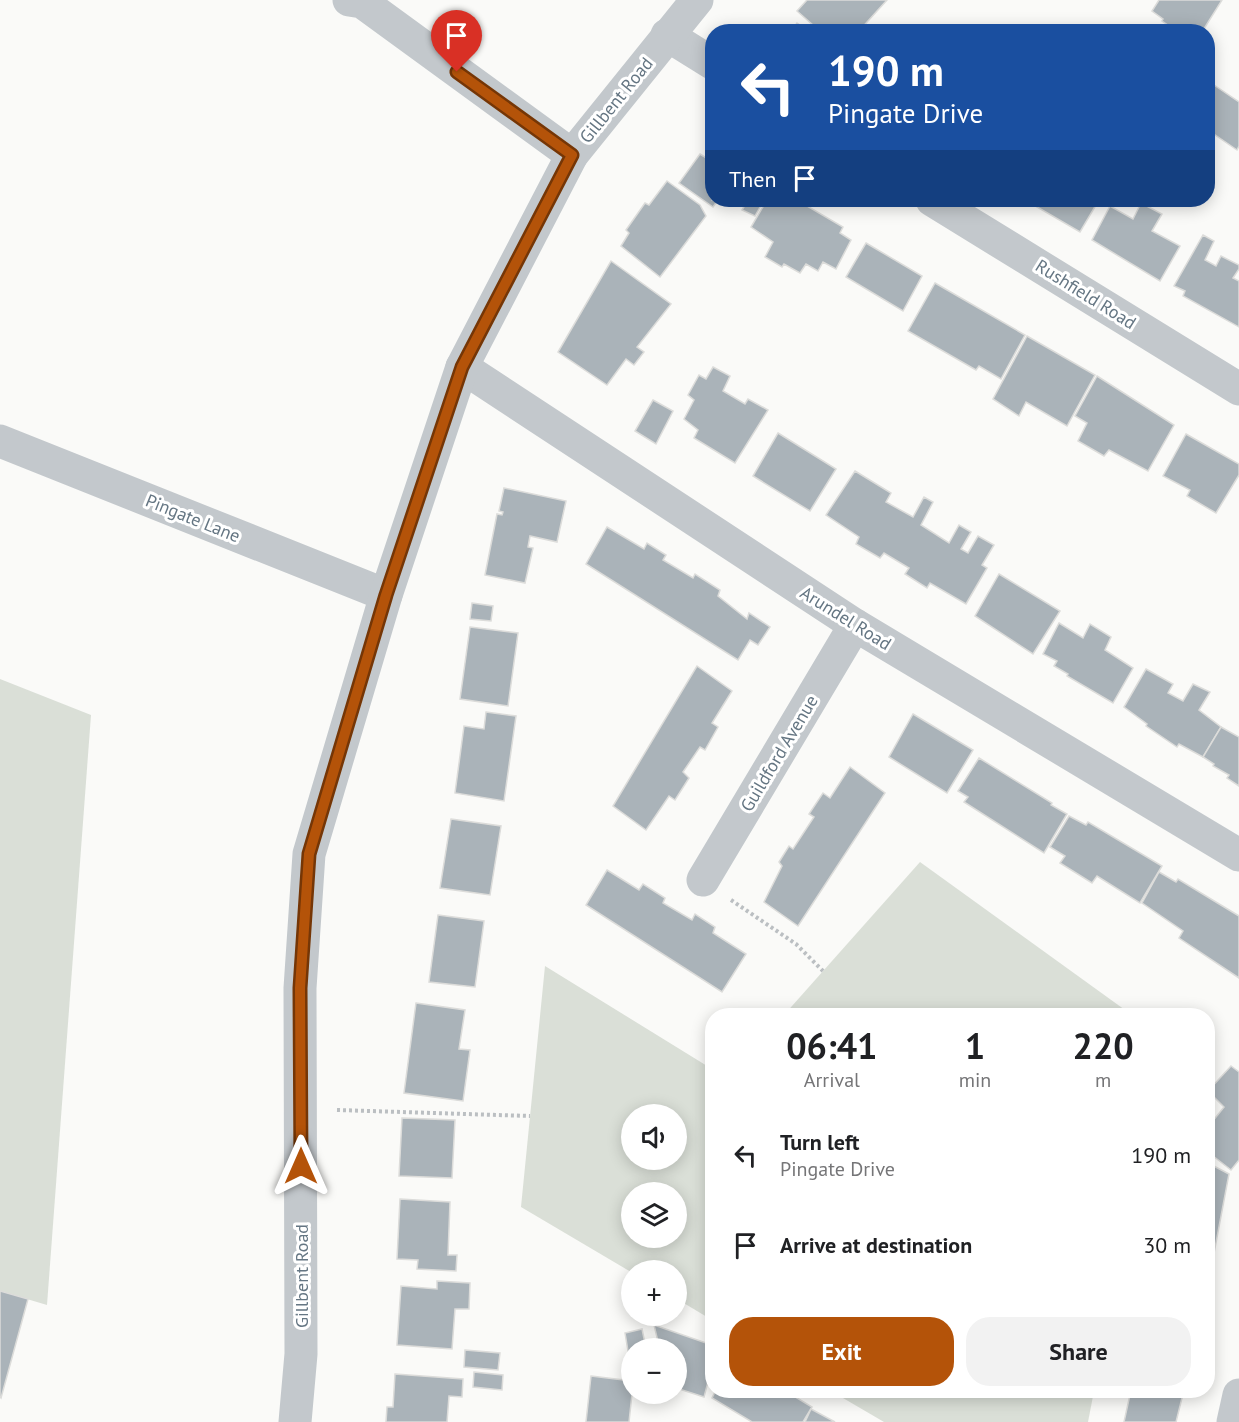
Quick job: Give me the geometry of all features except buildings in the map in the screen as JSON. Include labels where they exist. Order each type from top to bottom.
[{"type":"street","points":[[349,0],[362,2],[572,155]]},
{"type":"street","name":"Gillbent Road","points":[[295,1422],[301,1354],[300,988],[309,854],[386,595],[462,367],[572,155],[697,0]]},
{"type":"street","points":[[667,35],[705,59]]},
{"type":"street","name":"Rushfield Road","points":[[943,207],[1239,390]]},
{"type":"street","name":"Arundel Road","points":[[462,367],[855,625],[1239,855]]},
{"type":"street","name":"Pingate Lane","points":[[0,441],[386,595]]},
{"type":"street","name":"Guildford Avenue","points":[[703,880],[855,625]]},
{"type":"street","points":[[1233,1422],[1239,1395]]},
{"type":"path","points":[[703,880],[796,944],[823,971]]},
{"type":"path","points":[[300,1109],[530,1116]]},
{"type":"shaded area","points":[[0,679],[91,715],[47,1305],[0,1291]]},
{"type":"shaded area","points":[[920,862],[1122,1008],[790,1008]]},
{"type":"shaded area","points":[[545,966],[705,1065],[705,1316],[687,1305],[687,1260],[621,1260],[621,1266],[521,1207]]},
{"type":"shaded area","points":[[843,1398],[1093,1398],[1088,1422],[884,1422]]},
{"type":"route","points":[[301,1166],[300,988],[309,854],[386,595],[462,367],[572,155],[457,72]]}]
